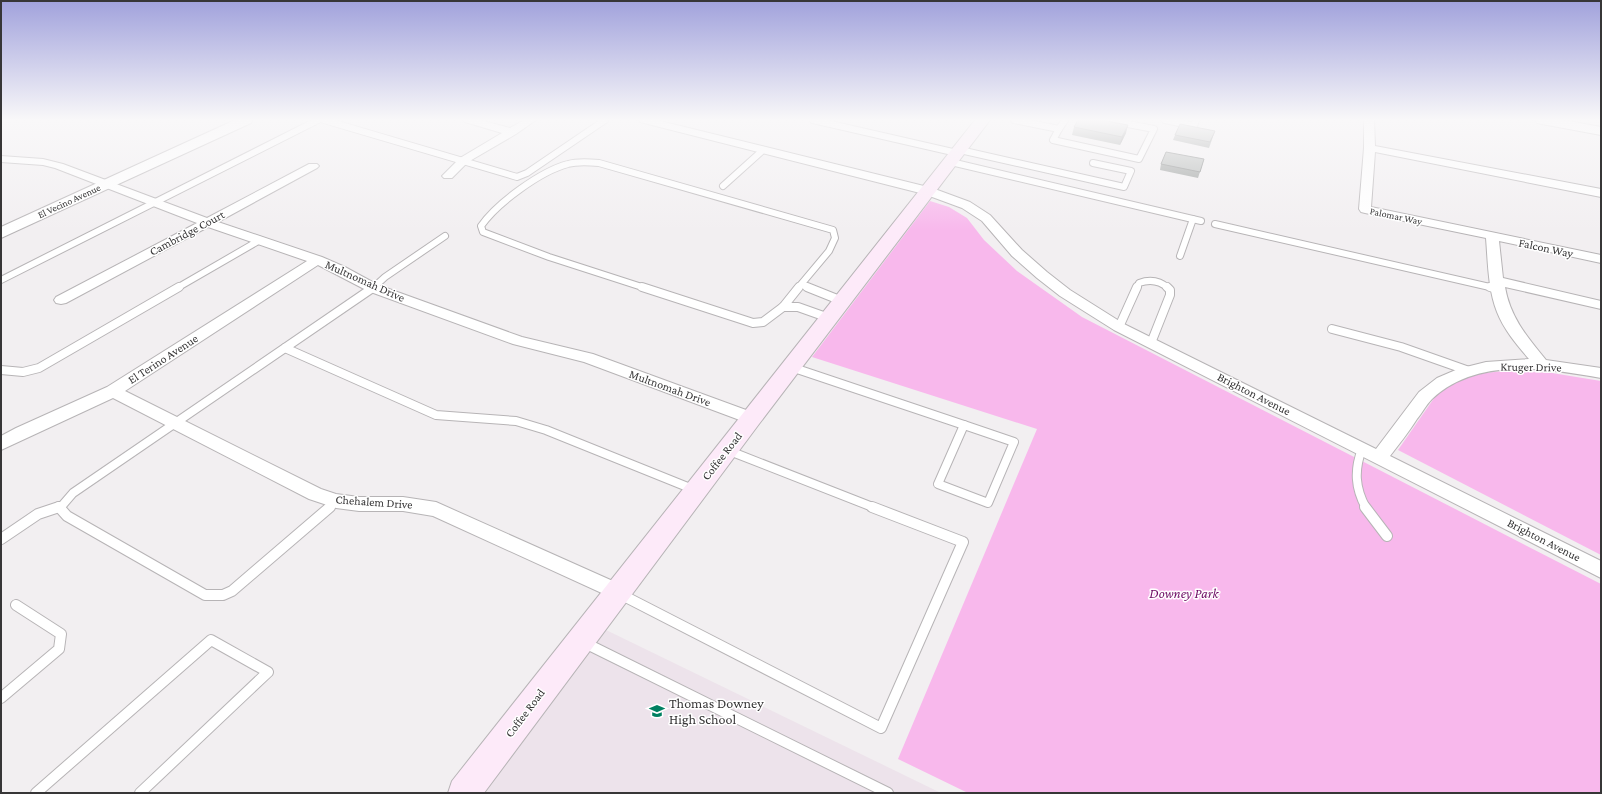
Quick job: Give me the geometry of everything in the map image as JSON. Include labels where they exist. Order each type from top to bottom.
[{"type":"main road","name":"Coffee Road","points":[[464,793],[695,490],[954,157]]},
{"type":"street","name":"El Vecino Avenue","points":[[1,233],[165,157]]},
{"type":"street","points":[[448,176],[469,157]]},
{"type":"street","name":"Brighton Avenue","points":[[791,157],[928,192],[966,205],[986,218],[1012,248],[1042,275],[1078,301],[1119,327],[1601,570]]},
{"type":"street","name":"Palomar Way","points":[[1369,157],[1365,209],[1492,236]]},
{"type":"street","points":[[1416,157],[1601,193]]},
{"type":"street","name":"Multnomah Drive","points":[[1,159],[42,162],[107,184],[207,222],[317,260],[340,270],[373,288],[518,341],[588,358],[751,418]]},
{"type":"street","name":"Cambridge Court","points":[[61,300],[313,166]]},
{"type":"street","points":[[1492,236],[1502,308],[1511,324],[1541,365]]},
{"type":"street","name":"Falcon Way","points":[[1492,236],[1601,260]]},
{"type":"street","name":"El Terino Avenue","points":[[1,444],[22,432],[113,391],[317,260]]},
{"type":"street","points":[[1498,285],[1601,305]]},
{"type":"street","name":"Kruger Drive","points":[[1380,458],[1425,396],[1441,383],[1469,371],[1500,366],[1541,365],[1601,373]]},
{"type":"street","name":"Chehalem Drive","points":[[113,391],[315,494],[336,501],[359,504],[403,504],[436,509],[617,592]]},
{"type":"lane","points":[[1,280],[244,157]]},
{"type":"lane","points":[[454,157],[517,176],[523,175],[550,157]]},
{"type":"lane","points":[[723,186],[755,157]]},
{"type":"lane","points":[[964,157],[1201,221]]},
{"type":"lane","points":[[967,157],[1124,187],[1131,171],[1093,163]]},
{"type":"lane","points":[[1130,157],[1139,159],[1140,157]]},
{"type":"lane","points":[[570,163],[598,163],[833,230],[835,238],[829,251],[802,284],[783,307],[763,322],[753,323],[549,257],[483,232],[481,226],[488,216],[509,198],[551,169],[570,163]]},
{"type":"lane","points":[[1180,256],[1193,219]]},
{"type":"lane","points":[[1215,224],[1498,285]]},
{"type":"lane","points":[[1,539],[38,514],[60,507],[73,493],[373,288],[385,277],[445,236]]},
{"type":"lane","points":[[1,370],[23,372],[39,368],[260,240]]},
{"type":"lane","points":[[1119,327],[1139,283],[1146,279],[1155,280],[1165,284],[1170,290],[1170,296],[1151,343]]},
{"type":"lane","points":[[802,284],[835,310]]},
{"type":"lane","points":[[783,307],[835,310]]},
{"type":"lane","points":[[1332,329],[1401,346],[1469,371]]},
{"type":"lane","points":[[285,348],[436,415],[516,421],[546,430],[695,490]]},
{"type":"lane","points":[[791,367],[964,425],[1014,442],[988,503],[938,484],[964,425]]},
{"type":"lane","points":[[1362,449],[1358,458],[1356,479],[1359,497],[1373,519],[1387,536]]},
{"type":"lane","points":[[617,592],[881,728],[963,542],[726,450]]},
{"type":"lane","points":[[60,507],[67,516],[205,595],[223,595],[232,591],[336,501]]},
{"type":"lane","points":[[1,698],[59,649],[61,634],[16,605]]},
{"type":"lane","points":[[36,793],[211,640],[268,672],[140,793]]},
{"type":"lane","points":[[580,640],[888,793]]},
{"type":"shaded area","name":"Thomas Downey High School","points":[[604,629],[941,793],[480,793]]},
{"type":"green space","name":"Downey Park","points":[[930,201],[949,207],[967,218],[984,240],[1017,271],[1082,317],[1601,584],[1601,793],[968,793],[898,759],[1037,429],[812,357]]},
{"type":"green space","points":[[1504,371],[1552,373],[1601,381],[1601,555],[1398,450],[1439,391],[1466,375]]},
{"type":"building","points":[[1164,157],[1193,157],[1204,159],[1200,172],[1161,164]]},
{"type":"place","name":"Thomas Downey High School","points":[[657,711]]}]
